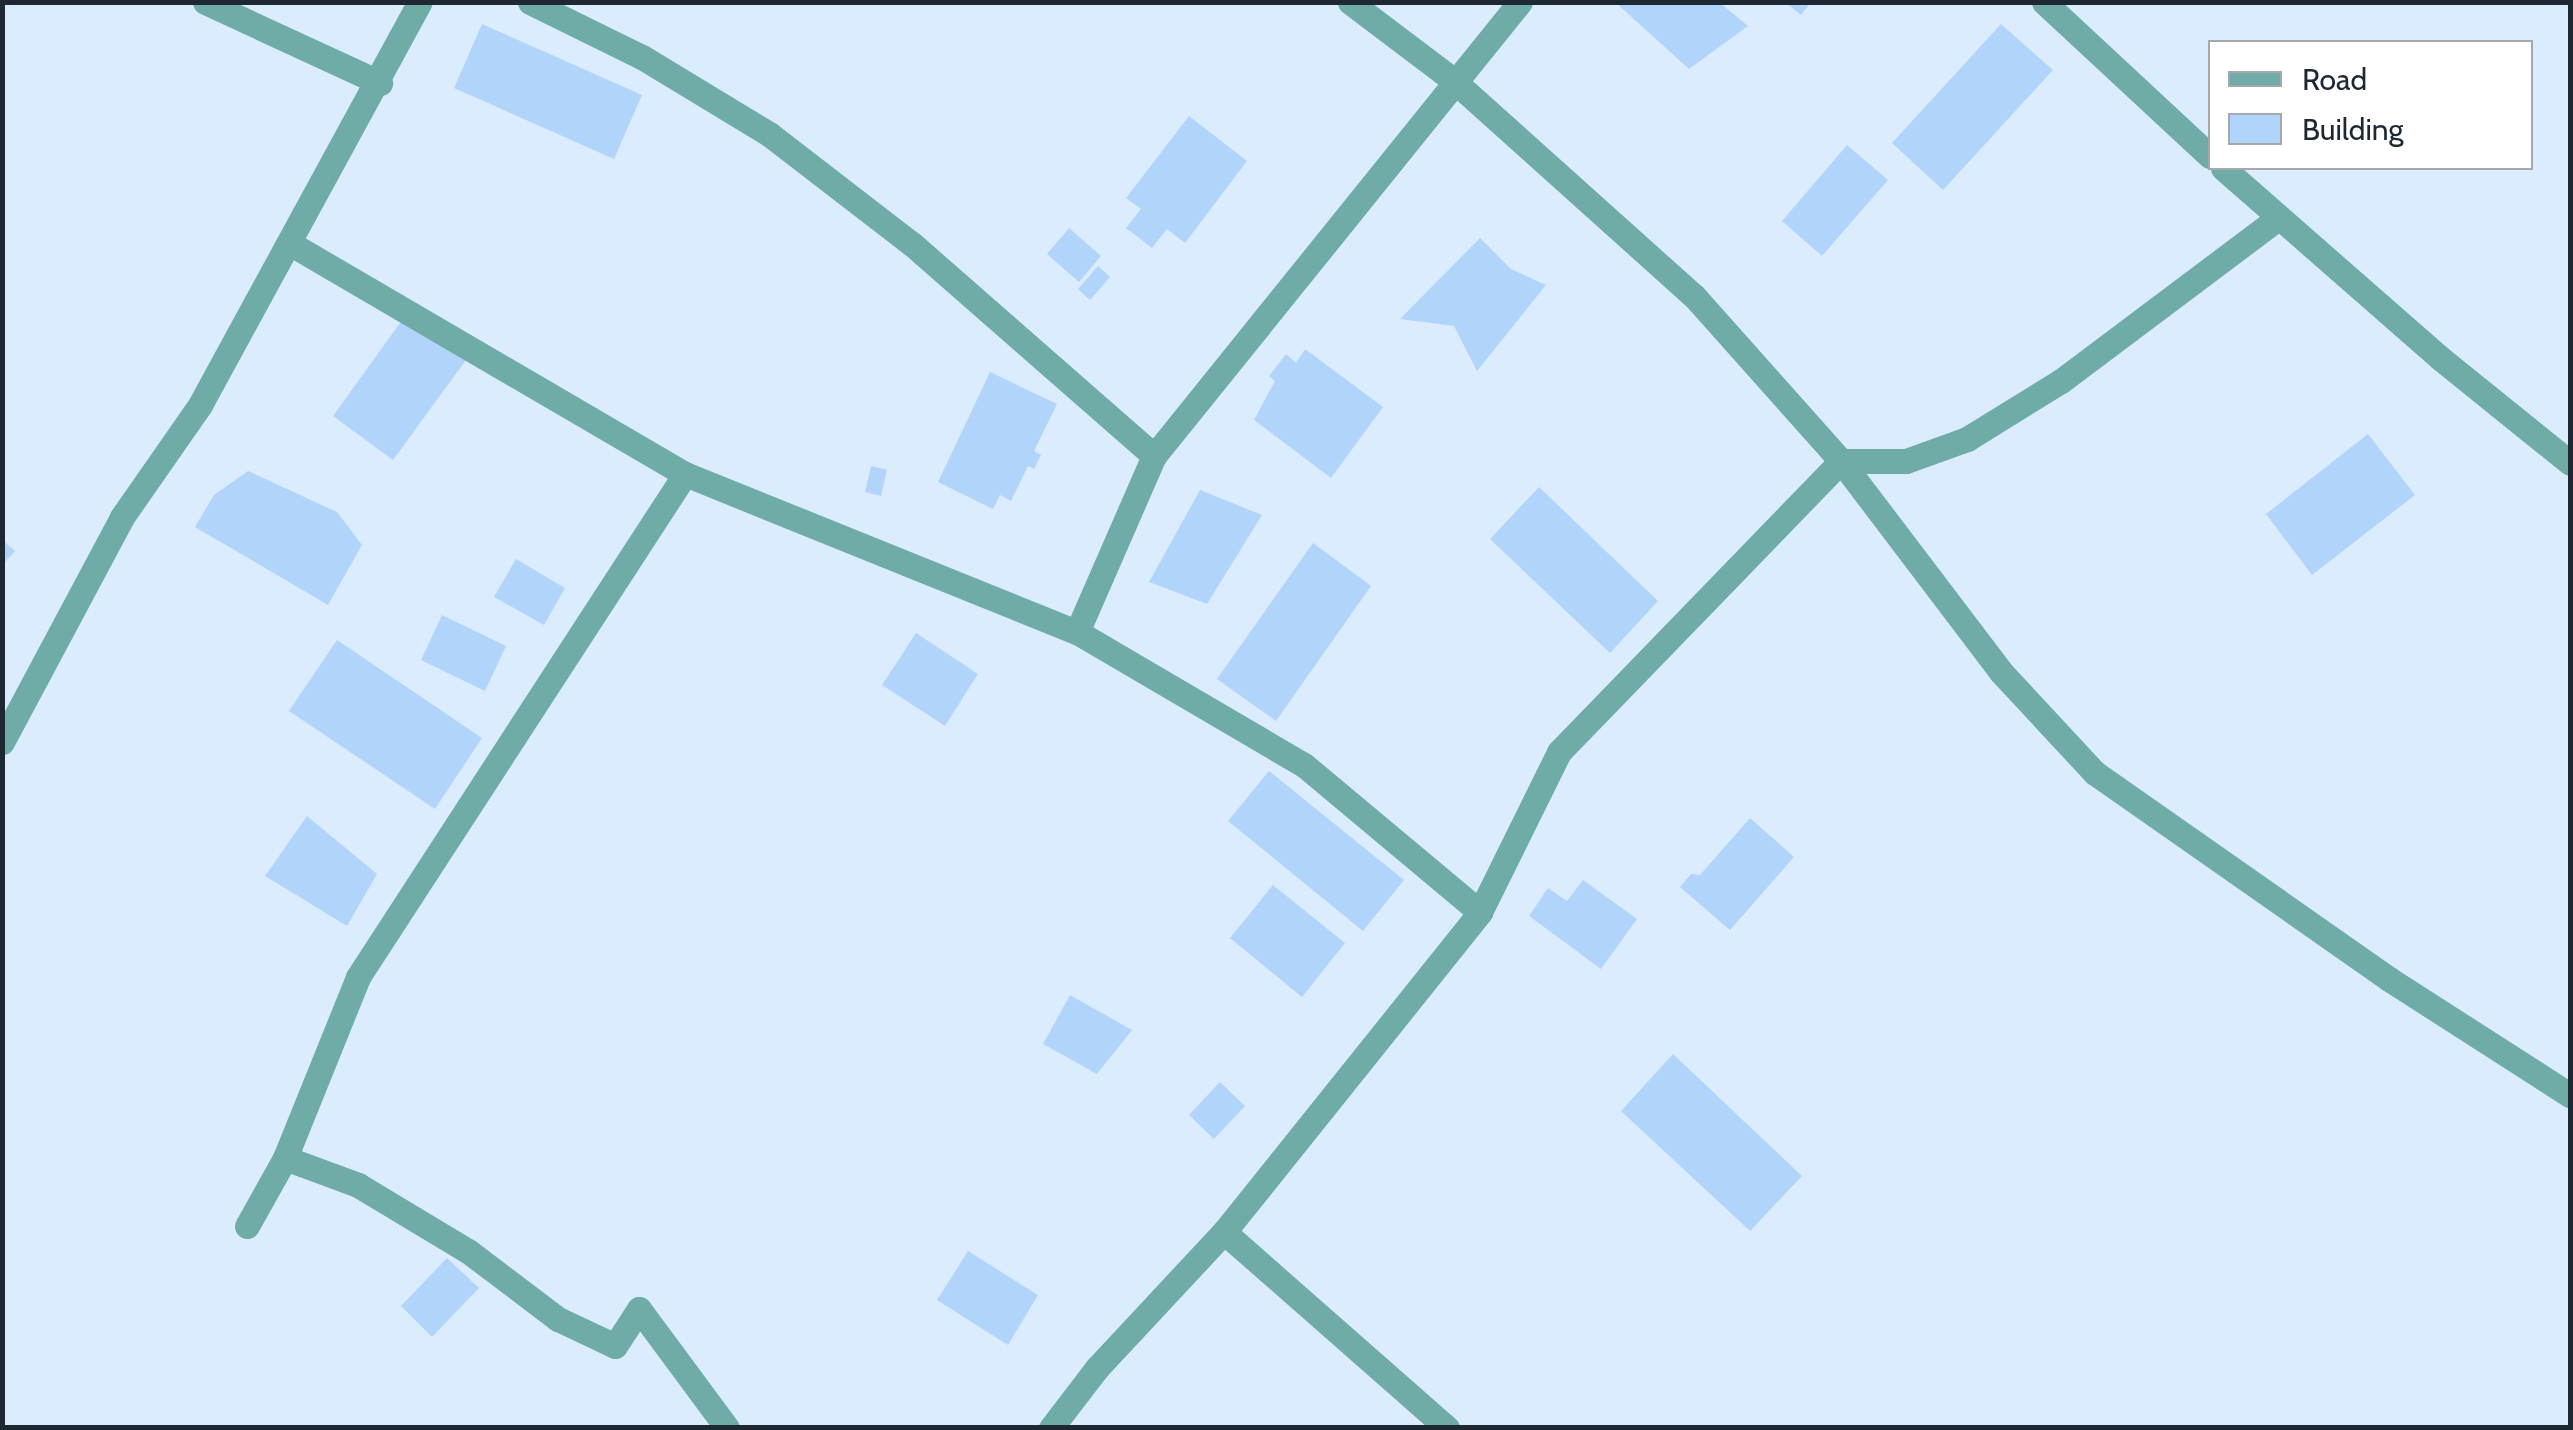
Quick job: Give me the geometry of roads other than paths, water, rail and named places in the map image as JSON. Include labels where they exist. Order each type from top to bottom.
[{"type":"street","points":[[205,2],[380,83]]},
{"type":"street","points":[[5,732],[122,517],[200,405],[380,83],[420,2]]},
{"type":"street","points":[[530,2],[642,58],[769,134],[912,244],[1154,456]]},
{"type":"street","points":[[1350,2],[1453,80],[1694,296],[1841,461],[2001,672],[2095,773],[2374,968],[2570,1095]]},
{"type":"street","points":[[1077,632],[1154,456],[1453,80],[1520,2]]},
{"type":"street","points":[[2044,2],[2208,154]]},
{"type":"street","points":[[2225,170],[2570,463]]},
{"type":"street","points":[[1051,1428],[1096,1368],[1224,1232],[1480,912],[1559,752],[1841,461],[1906,461],[1967,440],[2061,380],[2278,218]]},
{"type":"street","points":[[291,244],[685,474],[1077,632],[1304,765],[1480,912]]},
{"type":"street","points":[[247,1226],[284,1158],[358,977],[685,474]]},
{"type":"street","points":[[284,1158],[358,1185],[468,1251],[558,1318],[615,1346],[640,1309],[727,1428]]},
{"type":"street","points":[[1224,1232],[1447,1428]]}]
